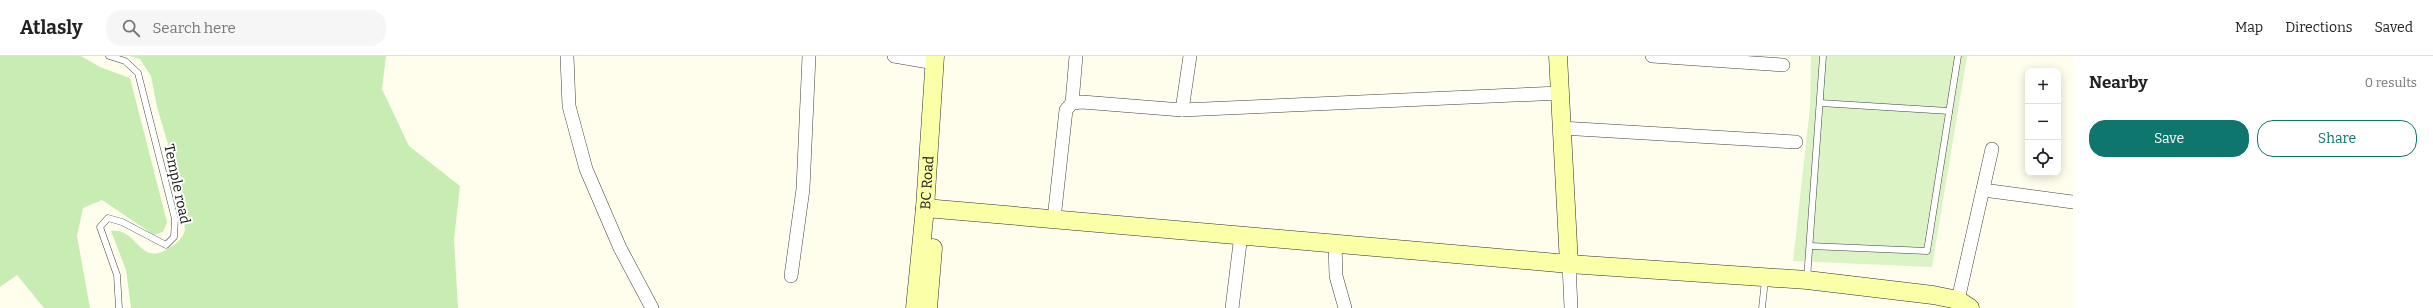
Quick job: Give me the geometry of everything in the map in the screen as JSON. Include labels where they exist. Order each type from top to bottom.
[{"type":"street","points":[[566,56],[569,106],[586,169],[620,248],[652,308]]},
{"type":"street","points":[[792,276],[804,189],[809,56]]},
{"type":"street","points":[[894,56],[939,58]]},
{"type":"street","points":[[1054,219],[1066,110],[1072,103],[1076,56]]},
{"type":"street","points":[[1182,110],[1190,56]]},
{"type":"street","points":[[1558,56],[1572,308]]},
{"type":"street","points":[[1652,56],[1783,65]]},
{"type":"street","name":"BC Road","points":[[928,308],[931,208],[939,58]]},
{"type":"street","points":[[1072,103],[1082,102],[1182,110],[1560,92]]},
{"type":"street","points":[[1562,128],[1796,142]]},
{"type":"street","points":[[931,208],[1569,264],[1807,280],[1964,304],[1983,190],[1992,149]]},
{"type":"street","points":[[1983,190],[2073,202]]},
{"type":"street","name":"BC Road","points":[[916,308],[931,208]]},
{"type":"street","points":[[1232,308],[1241,235]]},
{"type":"street","points":[[1335,243],[1336,276],[1345,308]]},
{"type":"lane","name":"Temple road","points":[[109,56],[125,61],[138,73],[175,219],[174,237],[166,245],[122,222],[108,218],[100,227],[107,242],[117,275],[119,308]]},
{"type":"lane","points":[[1807,280],[1823,56]]},
{"type":"lane","points":[[1810,246],[1926,251],[1958,56]]},
{"type":"lane","points":[[1820,103],[1949,112]]},
{"type":"lane","points":[[1762,308],[1765,277]]},
{"type":"green space","points":[[0,56],[81,56],[100,67],[130,78],[167,222],[163,232],[154,235],[102,200],[83,208],[77,236],[90,308],[44,308],[17,275],[0,287]]},
{"type":"green space","points":[[130,56],[386,56],[382,89],[409,146],[460,186],[454,239],[458,308],[131,308],[126,270],[111,231],[120,231],[145,250],[151,253],[159,253],[177,242],[185,230],[178,178],[157,107],[151,76],[140,59]]},
{"type":"green space","points":[[1811,56],[1967,56],[1932,267],[1793,261],[1810,107]]}]
